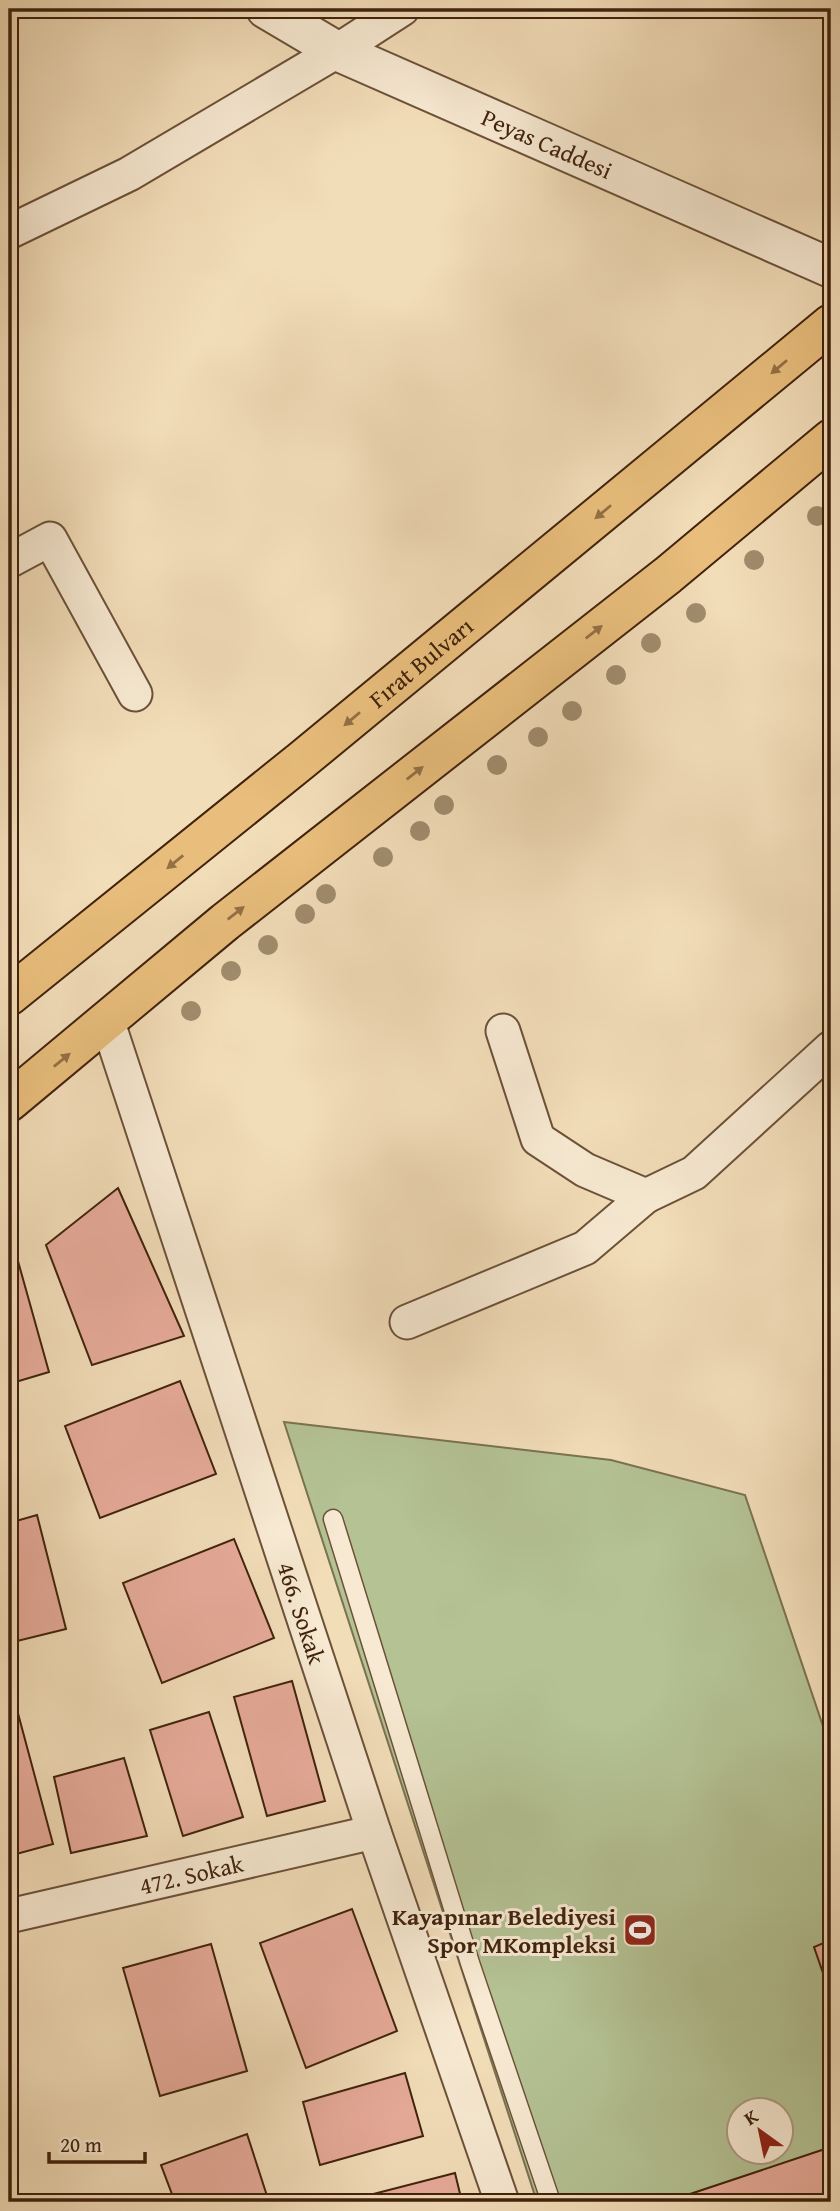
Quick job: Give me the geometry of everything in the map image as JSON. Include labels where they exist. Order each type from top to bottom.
[{"type":"main road","name":"Fırat Bulvarı","points":[[9,996],[302,760],[831,324]]},
{"type":"main road","points":[[9,1102],[108,1023],[225,922],[668,575],[831,439]]},
{"type":"street","name":"Peyas Caddesi","points":[[265,9],[337,51],[831,268]]},
{"type":"street","points":[[9,232],[129,174],[337,51],[402,9]]},
{"type":"street","points":[[9,561],[50,539],[135,694]]},
{"type":"street","name":"466. Sokak","points":[[108,1023],[374,1832],[502,2202]]},
{"type":"street","points":[[503,1031],[538,1139],[585,1170],[646,1196]]},
{"type":"street","points":[[407,1322],[585,1248],[646,1196],[694,1173],[831,1048]]},
{"type":"street","name":"472. Sokak","points":[[9,1916],[374,1832]]},
{"type":"lane","points":[[332,1519],[470,1963],[551,2202]]},
{"type":"green space","name":"Kayapınar Belediyesi Spor MKompleksi","points":[[284,1422],[611,1460],[745,1495],[831,1750],[831,2202],[537,2202]]},
{"type":"building","points":[[118,1188],[184,1336],[92,1365],[46,1245]]},
{"type":"building","points":[[16,1254],[49,1372],[9,1384],[9,1260]]},
{"type":"building","points":[[180,1381],[216,1474],[100,1518],[65,1426]]},
{"type":"building","points":[[37,1515],[66,1629],[9,1643],[9,1523]]},
{"type":"building","points":[[234,1539],[274,1638],[162,1683],[123,1583]]},
{"type":"building","points":[[292,1681],[325,1801],[267,1816],[234,1697]]},
{"type":"building","points":[[12,1691],[53,1844],[9,1856],[9,1692]]},
{"type":"building","points":[[209,1712],[243,1817],[183,1836],[150,1730]]},
{"type":"building","points":[[124,1758],[147,1836],[71,1853],[54,1777]]},
{"type":"building","points":[[352,1909],[397,2031],[306,2068],[260,1943]]},
{"type":"building","points":[[831,1940],[831,1996],[814,1947]]},
{"type":"building","points":[[211,1944],[247,2071],[160,2096],[123,1968]]},
{"type":"building","points":[[405,2073],[423,2136],[320,2165],[303,2102]]},
{"type":"building","points":[[247,2134],[269,2202],[175,2202],[161,2165]]},
{"type":"building","points":[[831,2147],[831,2202],[666,2202],[774,2166],[794,2166],[794,2159]]},
{"type":"building","points":[[455,2173],[462,2202],[346,2202],[346,2201]]},
{"type":"place","name":"Kayapınar Belediyesi Spor MKompleksi","points":[[640,1930]]}]
